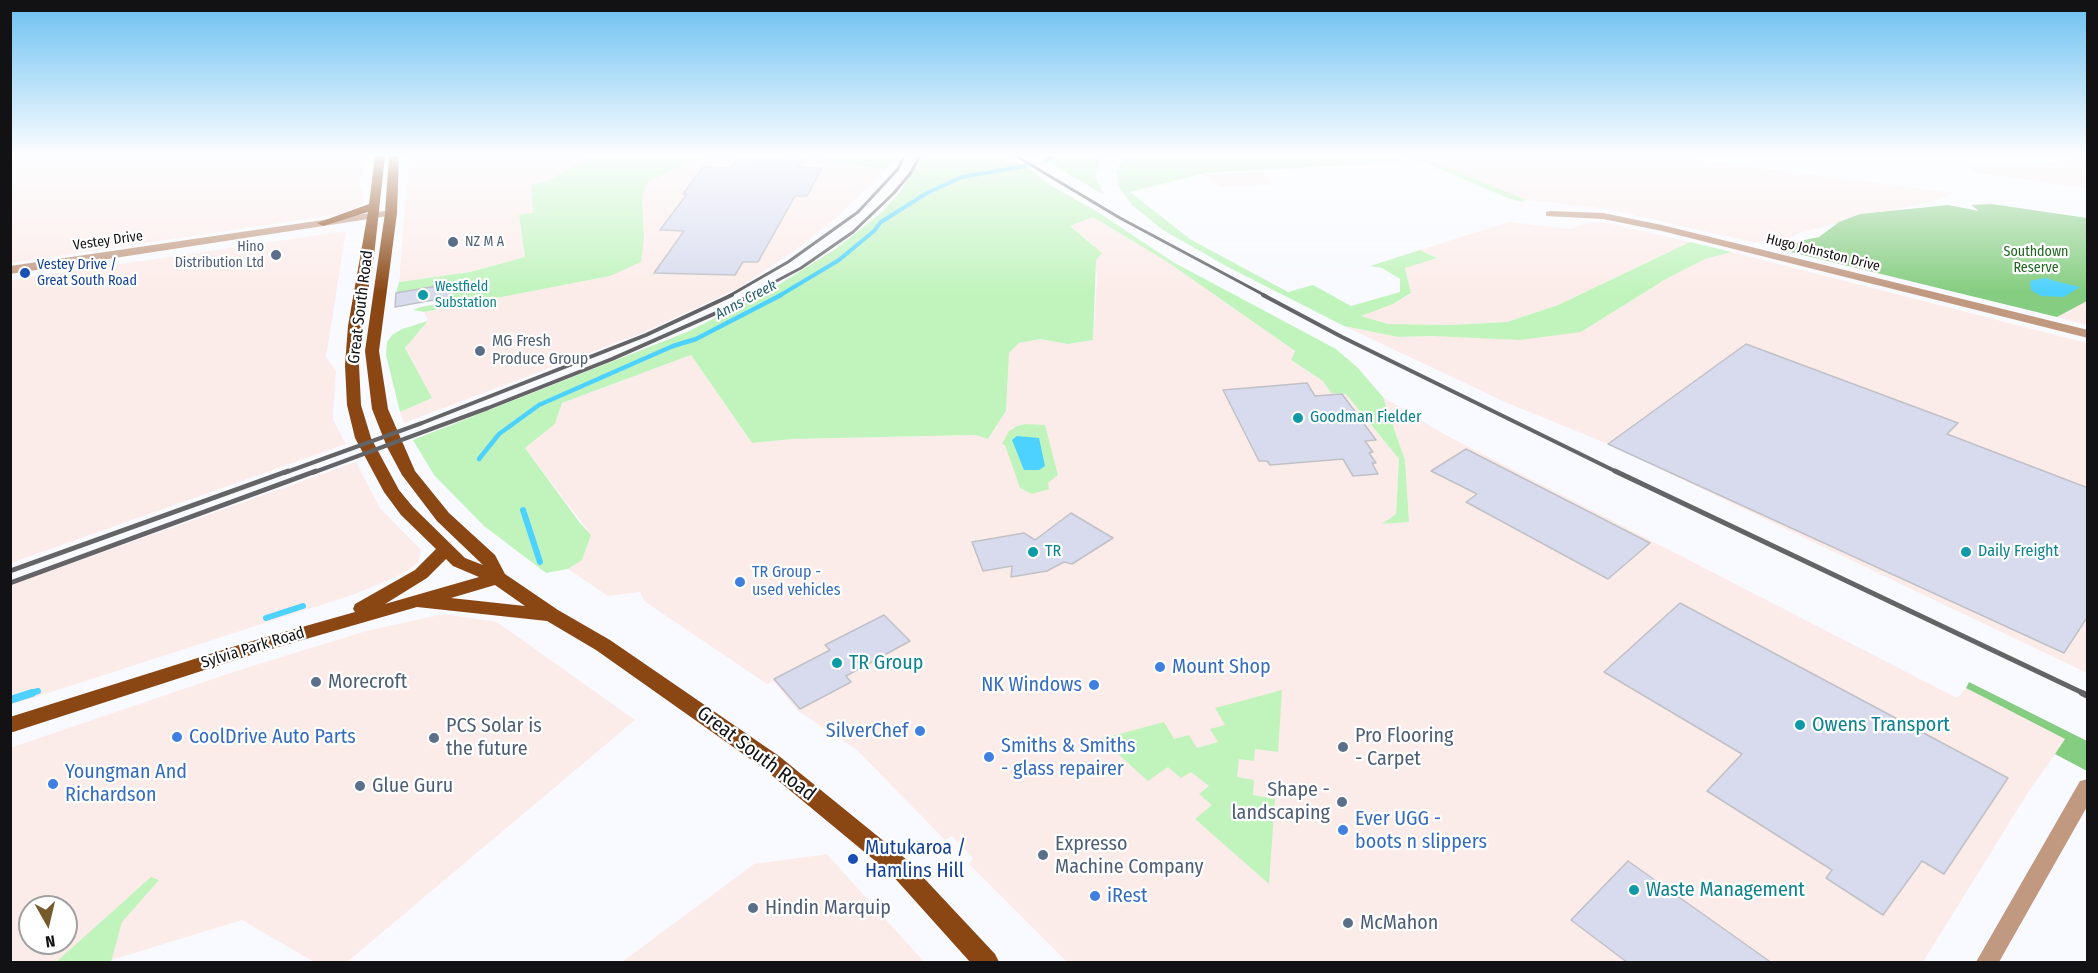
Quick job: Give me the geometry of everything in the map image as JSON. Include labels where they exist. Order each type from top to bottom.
[{"type":"main road","name":"Great South Road","points":[[374,201],[362,294],[355,326],[352,364],[354,405],[363,438],[392,492],[445,550],[459,562],[498,578],[551,615],[621,657],[771,762],[899,867],[986,963]]},
{"type":"main road","name":"Great South Road","points":[[392,201],[372,351],[376,390],[387,429],[408,472],[424,494],[443,517],[489,559],[498,578]]},
{"type":"main road","points":[[338,623],[421,574],[445,550]]},
{"type":"main road","name":"Sylvia Park Road","points":[[10,725],[338,623],[498,578]]},
{"type":"main road","points":[[408,602],[470,605],[551,615]]},
{"type":"street","name":"Hugo Johnston Drive","points":[[1550,214],[1603,216],[1662,228],[2088,334]]},
{"type":"street","name":"Vestey Drive","points":[[281,231],[372,215],[391,216]]},
{"type":"street","name":"Vestey Drive","points":[[10,270],[281,231],[372,215]]},
{"type":"street","points":[[1987,963],[2087,787]]},
{"type":"shaded area","points":[[10,201],[363,201],[355,209],[341,214],[11,263]]},
{"type":"shaded area","points":[[405,201],[537,201],[533,213],[519,216],[525,257],[470,272],[399,282]]},
{"type":"shaded area","points":[[642,201],[853,201],[798,248],[739,288],[642,333],[404,423],[400,412],[431,398],[405,348],[428,321],[424,312],[610,276],[644,236]]},
{"type":"shaded area","points":[[1540,201],[1931,201],[1798,233],[1790,238],[1755,243],[1608,209]]},
{"type":"shaded area","points":[[1093,217],[1169,263],[1295,351],[1291,360],[1323,381],[1331,393],[1346,393],[1399,459],[1396,514],[1383,524],[1409,522],[1405,460],[1383,397],[1442,433],[1957,698],[1966,688],[2066,739],[2029,791],[1923,962],[1067,962],[969,864],[973,858],[952,836],[945,840],[857,750],[798,711],[773,681],[767,684],[644,601],[640,592],[608,596],[568,569],[582,559],[591,535],[525,448],[555,424],[562,403],[691,355],[752,443],[793,439],[975,435],[988,439],[1006,411],[1009,353],[1019,343],[1040,339],[1068,344],[1093,340],[1097,277],[1094,245],[1070,226]]},
{"type":"shaded area","points":[[1509,222],[1570,229],[1592,222],[1603,222],[1690,242],[1558,305],[1507,322],[1449,325],[1388,324],[1360,316],[1393,304],[1411,294],[1405,268],[1436,257],[1420,250]]},
{"type":"shaded area","points":[[346,231],[326,357],[336,371],[333,420],[346,444],[11,563],[11,280]]},
{"type":"shaded area","points":[[1732,252],[2087,343],[2087,673],[1608,444],[1505,402],[1344,326],[1398,337],[1581,332],[1666,279],[1705,259]]},
{"type":"shaded area","points":[[2087,301],[2087,325],[2057,317]]},
{"type":"shaded area","points":[[356,462],[380,508],[421,550],[418,563],[400,575],[355,594],[11,705],[11,585]]},
{"type":"shaded area","points":[[444,614],[497,622],[635,720],[347,962],[314,962],[242,920],[105,962],[11,962],[10,748],[236,671],[366,631]]},
{"type":"shaded area","points":[[827,854],[924,962],[622,962],[754,864]]},
{"type":"green space","points":[[532,201],[642,201],[644,236],[641,262],[610,276],[424,312],[413,310],[448,302],[449,284],[396,293],[399,282],[470,272],[525,257],[519,215],[533,213]]},
{"type":"green space","points":[[892,201],[1079,201],[1173,262],[1336,349],[1358,368],[1383,397],[1405,460],[1409,522],[1382,524],[1396,514],[1399,459],[1346,394],[1331,393],[1323,381],[1291,360],[1295,351],[1169,263],[1093,217],[1070,226],[1102,253],[1096,260],[1093,340],[1068,344],[1040,339],[1019,343],[1009,353],[1006,411],[988,439],[975,435],[793,439],[752,443],[691,355],[562,403],[555,424],[525,448],[591,535],[582,560],[568,569],[546,573],[484,526],[434,475],[413,440],[687,332],[767,292],[837,248],[882,212]]},
{"type":"green space","points":[[1129,201],[1142,201],[1190,239],[1288,292],[1313,285],[1351,306],[1400,292],[1400,279],[1382,268],[1370,266],[1420,250],[1437,258],[1405,268],[1411,293],[1393,304],[1361,316],[1388,324],[1449,325],[1507,322],[1558,305],[1690,242],[1732,252],[1705,259],[1666,279],[1581,332],[1520,340],[1432,336],[1398,337],[1344,326],[1226,266],[1163,230]]},
{"type":"green space","name":"Southdown Reserve","points":[[1992,204],[2087,218],[2087,301],[2057,317],[1791,252],[1799,241],[1819,237],[1839,222],[1860,214],[1948,205],[1979,211],[1971,205]]},
{"type":"green space","points":[[428,321],[405,348],[432,398],[400,412],[386,355],[387,342],[392,335],[402,329]]},
{"type":"green space","points":[[1025,424],[1045,425],[1058,475],[1048,483],[1049,489],[1032,494],[1020,488],[1005,445],[1002,444],[1009,431]]},
{"type":"green space","points":[[1969,682],[2087,741],[2087,771],[2055,754],[2065,739],[1966,688]]},
{"type":"green space","points":[[1282,690],[1278,752],[1255,749],[1254,761],[1239,759],[1237,777],[1254,780],[1253,795],[1275,799],[1269,884],[1195,819],[1212,805],[1199,794],[1209,786],[1191,772],[1181,778],[1168,767],[1148,781],[1101,739],[1164,722],[1174,739],[1189,735],[1197,748],[1218,742],[1210,729],[1225,725],[1215,708]]},
{"type":"green space","points":[[151,877],[159,880],[122,922],[111,962],[56,962],[64,955],[78,955],[78,942]]},
{"type":"water","points":[[2045,278],[2080,287],[2064,297],[2041,296],[2031,290],[2030,281]]},
{"type":"water","points":[[1017,436],[1039,438],[1045,466],[1039,470],[1024,470],[1012,440]]},
{"type":"building","points":[[681,201],[792,201],[758,262],[743,262],[735,275],[654,273],[684,231],[660,230]]},
{"type":"building","name":"Westfield Substation","points":[[449,284],[450,297],[395,307],[396,293]]},
{"type":"building","name":"Daily Freight","points":[[1746,344],[1958,423],[1947,434],[2088,488],[2088,616],[2064,653],[1608,444]]},
{"type":"building","name":"Goodman Fielder","points":[[1307,383],[1315,396],[1342,394],[1376,440],[1365,441],[1373,452],[1369,453],[1376,463],[1372,463],[1378,474],[1353,476],[1343,459],[1270,465],[1267,461],[1259,461],[1223,390]]},
{"type":"building","points":[[1466,449],[1650,543],[1608,579],[1466,502],[1477,494],[1431,471]]},
{"type":"building","name":"TR","points":[[1071,513],[1113,538],[1072,564],[1064,562],[1047,571],[1011,577],[1012,566],[983,571],[972,542],[1024,533],[1035,540]]},
{"type":"building","name":"Owens Transport","points":[[1680,603],[2008,778],[1944,874],[1922,861],[1883,915],[1826,878],[1832,870],[1707,791],[1742,754],[1604,672]]},
{"type":"building","name":"TR Group","points":[[884,615],[910,641],[846,676],[851,682],[800,709],[774,679],[830,650],[825,645]]},
{"type":"building","name":"Waste Management","points":[[1628,861],[1772,963],[1628,963],[1571,920]]},
{"type":"waterway","name":"Anns Creek","points":[[779,296],[839,260],[874,231],[881,222],[914,201]]},
{"type":"waterway","name":"Anns Creek","points":[[479,459],[499,434],[539,405],[673,346],[696,339],[781,295]]},
{"type":"waterway","name":"Anns Creek","points":[[523,510],[540,562]]},
{"type":"waterway","name":"Anns Creek","points":[[266,618],[303,606]]},
{"type":"waterway","name":"Anns Creek","points":[[27,694],[38,691]]},
{"type":"waterway","name":"Anns Creek","points":[[10,700],[32,693]]},
{"type":"railway","points":[[729,296],[788,262],[858,212],[868,201]]},
{"type":"railway","points":[[748,296],[801,268],[853,232],[885,201]]},
{"type":"railway","points":[[1092,201],[1266,296]]},
{"type":"railway","points":[[284,473],[422,423],[646,335],[732,295]]},
{"type":"railway","points":[[312,473],[612,359],[723,310],[751,295]]},
{"type":"railway","points":[[1263,295],[1342,337],[1619,473]]},
{"type":"railway","points":[[10,571],[288,471]]},
{"type":"railway","points":[[10,583],[316,471]]},
{"type":"railway","points":[[1615,471],[2085,694]]},
{"type":"railway","points":[[2082,693],[2088,696]]},
{"type":"place","name":"NZ M A","points":[[453,242]]},
{"type":"place","name":"Hino Distribution Ltd","points":[[276,255]]},
{"type":"place","name":"Vestey Drive / Great South Road","points":[[25,273]]},
{"type":"place","name":"Westfield Substation","points":[[423,295]]},
{"type":"place","name":"MG Fresh Produce Group","points":[[480,351]]},
{"type":"place","name":"Goodman Fielder","points":[[1298,418]]},
{"type":"place","name":"TR","points":[[1033,552]]},
{"type":"place","name":"Daily Freight","points":[[1966,552]]},
{"type":"place","name":"TR Group - used vehicles","points":[[740,582]]},
{"type":"place","name":"TR Group","points":[[837,663]]},
{"type":"place","name":"Mount Shop","points":[[1160,667]]},
{"type":"place","name":"Morecroft","points":[[316,682]]},
{"type":"place","name":"NK Windows","points":[[1094,685]]},
{"type":"place","name":"Owens Transport","points":[[1800,725]]},
{"type":"place","name":"SilverChef","points":[[920,731]]},
{"type":"place","name":"CoolDrive Auto Parts","points":[[177,737]]},
{"type":"place","name":"PCS Solar is the future","points":[[434,738]]},
{"type":"place","name":"Pro Flooring - Carpet","points":[[1343,747]]},
{"type":"place","name":"Smiths & Smiths - glass repairer","points":[[989,757]]},
{"type":"place","name":"Youngman And Richardson","points":[[53,784]]},
{"type":"place","name":"Glue Guru","points":[[360,786]]},
{"type":"place","name":"Shape - landscaping","points":[[1342,802]]},
{"type":"place","name":"Ever UGG - boots n slippers","points":[[1343,830]]},
{"type":"place","name":"Expresso Machine Company","points":[[1043,855]]},
{"type":"place","name":"Mutukaroa / Hamlins Hill","points":[[853,859]]},
{"type":"place","name":"Waste Management","points":[[1634,890]]},
{"type":"place","name":"iRest","points":[[1095,896]]},
{"type":"place","name":"Hindin Marquip","points":[[753,908]]},
{"type":"place","name":"McMahon","points":[[1348,923]]}]
